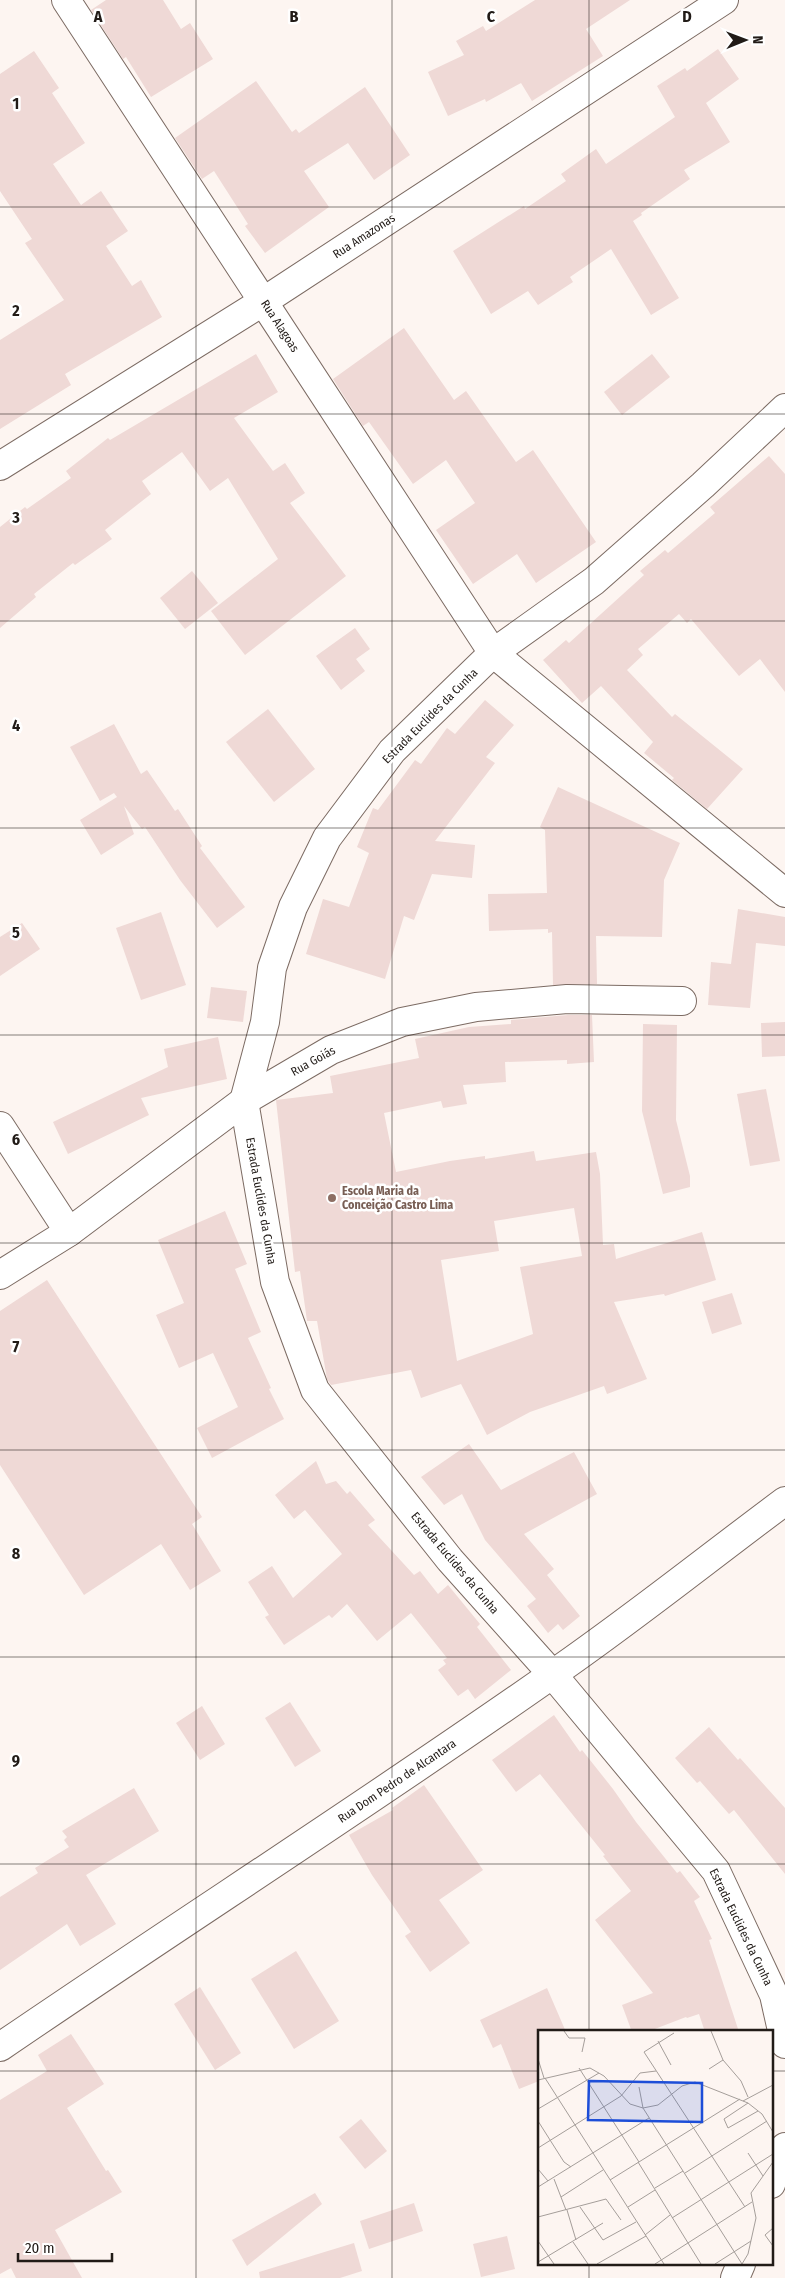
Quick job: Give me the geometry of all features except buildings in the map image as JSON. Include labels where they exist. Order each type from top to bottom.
[{"type":"street","name":"Rua Alagoas","points":[[66,0],[493,652],[785,893]]},
{"type":"street","name":"Rua Amazonas","points":[[0,466],[264,301],[724,0]]},
{"type":"street","name":"Estrada Euclides da Cunha","points":[[785,408],[703,486],[594,580],[493,652],[392,751],[327,838],[293,907],[272,968],[265,1022],[244,1101],[275,1282],[315,1390],[450,1560],[553,1675],[716,1871],[774,1995],[785,2044]]},
{"type":"street","name":"Rua Goiás","points":[[0,1275],[69,1232],[244,1101],[331,1050],[402,1022],[476,1007],[567,999],[682,1001]]},
{"type":"street","points":[[0,1126],[69,1232]]},
{"type":"street","name":"Rua Dom Pedro de Alcantara","points":[[0,2047],[188,1919],[361,1806],[553,1675],[785,1501]]},
{"type":"street","points":[[772,2181],[785,2147]]},
{"type":"street","points":[[735,2278],[740,2266]]},
{"type":"place","name":"Escola Maria da Conceição Castro Lima","points":[[332,1198]]}]
